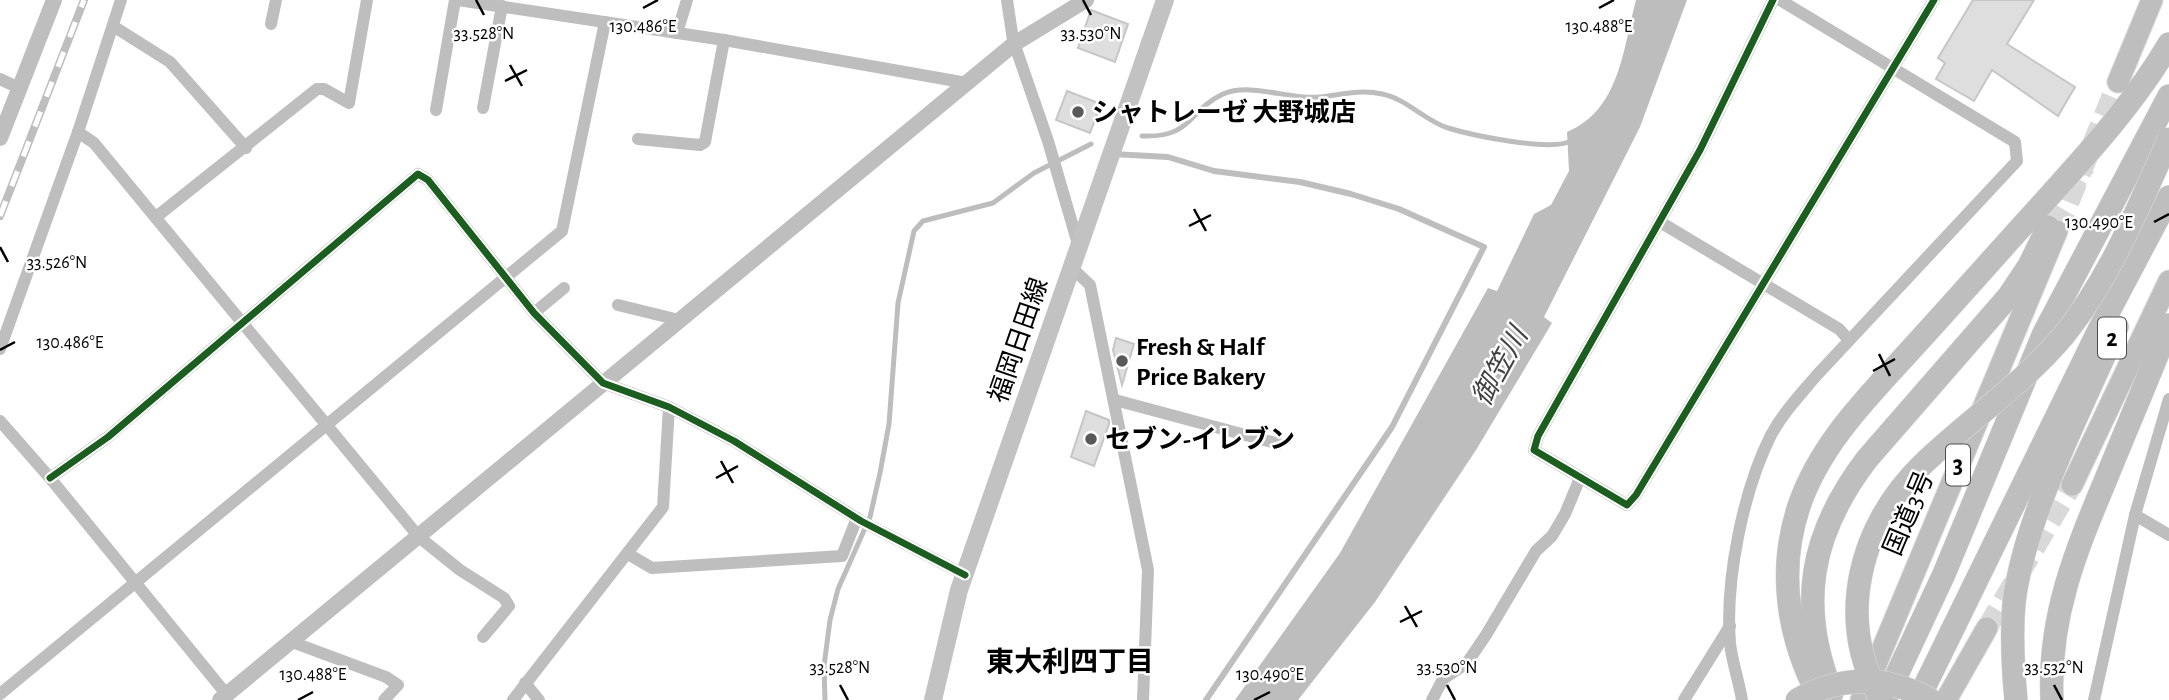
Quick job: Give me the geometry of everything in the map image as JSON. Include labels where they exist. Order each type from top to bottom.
[{"type":"highway","points":[[2127,88],[2152,0]]},
{"type":"highway","points":[[1830,699],[1798,651],[1787,595],[1792,532],[1810,479],[1845,424],[2079,163],[2127,88],[2169,44]]},
{"type":"highway","points":[[1883,700],[1949,562],[2043,333],[2169,96]]},
{"type":"highway","points":[[1883,700],[1860,645],[1856,620],[1856,594],[1869,542],[1900,491],[1922,465],[2038,363],[2083,310],[2104,275],[2169,139]]},
{"type":"highway","points":[[2016,700],[2012,636],[2014,602],[2028,542],[2054,471],[2169,197]]},
{"type":"highway","name":"2","points":[[2054,471],[2169,206]]},
{"type":"highway","points":[[1830,699],[1812,612],[1812,581],[1819,545],[1830,515],[1846,486],[1867,459],[2009,296],[2053,229]]},
{"type":"highway","name":"国道3号","points":[[1861,700],[2053,229]]},
{"type":"highway","points":[[1918,700],[2169,281]]},
{"type":"highway","points":[[2052,700],[2051,673],[2059,605],[2074,554],[2169,325]]},
{"type":"highway","points":[[1946,700],[1987,628]]},
{"type":"highway","points":[[1797,700],[1836,683],[1856,680],[1897,685],[1931,700]]},
{"type":"main road","name":"福岡日田線","points":[[933,700],[965,575],[1165,0]]},
{"type":"street","points":[[0,138],[54,0]]},
{"type":"street","points":[[0,349],[78,132],[121,0]]},
{"type":"street","points":[[271,24],[276,0]]},
{"type":"street","points":[[156,217],[317,89],[324,89],[349,103],[367,0]]},
{"type":"street","points":[[436,110],[456,0],[724,40],[967,83]]},
{"type":"street","points":[[677,33],[687,0]]},
{"type":"street","points":[[1007,0],[1014,44],[1078,244]]},
{"type":"street","points":[[0,421],[50,478],[223,697],[1014,44],[1086,0]]},
{"type":"street","points":[[1773,0],[1712,126],[1536,443],[1534,450],[1627,505],[1636,495],[1934,0]]},
{"type":"street","points":[[1742,700],[1730,646],[1733,567],[1748,501],[1771,436],[1788,409],[1849,340],[2017,161],[2015,142],[1780,0]]},
{"type":"street","points":[[483,108],[496,4]]},
{"type":"street","points":[[0,694],[562,232],[605,22]]},
{"type":"street","points":[[113,26],[170,62],[246,148]]},
{"type":"street","points":[[638,139],[700,145],[705,142],[724,40]]},
{"type":"street","points":[[0,79],[19,88]]},
{"type":"street","points":[[78,132],[94,143],[419,537],[460,570],[504,598],[509,606],[483,637]]},
{"type":"street","points":[[50,478],[108,437],[240,322],[418,174],[428,180],[534,313],[603,383],[668,407],[734,441],[863,522],[965,575]]},
{"type":"street","points":[[1660,222],[1839,329],[1849,340]]},
{"type":"street","points":[[1071,267],[1090,285],[1148,570],[1143,700]]},
{"type":"street","points":[[534,313],[564,288]]},
{"type":"street","points":[[618,305],[679,320]]},
{"type":"street","points":[[1115,400],[1122,399],[1279,444]]},
{"type":"street","points":[[2094,700],[2135,515],[2169,399]]},
{"type":"street","points":[[513,700],[663,507],[668,407]]},
{"type":"street","points":[[1435,699],[1443,679],[1467,663],[1536,551],[1559,525],[1580,478]]},
{"type":"street","points":[[2135,515],[2169,535]]},
{"type":"street","points":[[628,554],[652,568],[842,556],[863,522]]},
{"type":"street","points":[[1684,700],[1730,626]]},
{"type":"street","points":[[292,642],[386,677],[398,685],[384,700]]},
{"type":"street","points":[[525,683],[539,700]]},
{"type":"lane","points":[[1110,154],[1168,157],[1214,171],[1300,182],[1351,194],[1399,209],[1483,247],[1392,427],[1206,700]]},
{"type":"water","name":"御笠川","points":[[1636,0],[1687,0],[1640,127],[1544,317],[1552,323],[1476,450],[1375,602],[1298,700],[1235,700],[1340,553],[1488,288],[1497,291],[1534,214],[1551,205],[1569,171],[1567,132],[1585,122],[1609,93],[1622,57]]},
{"type":"building","points":[[1973,0],[2034,0],[2007,44],[2075,87],[2058,116],[1992,70],[1974,101],[1936,79],[1945,63],[1938,58]]},
{"type":"building","points":[[1091,10],[1128,24],[1115,62],[1078,48]]},
{"type":"building","name":"シャトレーゼ 大野城店","points":[[1067,91],[1101,104],[1090,133],[1056,120]]},
{"type":"building","name":"Fresh & Half Price Bakery","points":[[1116,338],[1134,344],[1122,385],[1113,350]]},
{"type":"building","name":"セブン-イレブン","points":[[1086,411],[1109,420],[1094,466],[1071,457]]},
{"type":"waterway","points":[[1142,136],[1171,133],[1181,128],[1202,108],[1223,94],[1258,90],[1307,97],[1374,93],[1400,100],[1440,125],[1459,131],[1531,144],[1563,144],[1573,140]]},
{"type":"waterway","points":[[825,700],[824,666],[830,620],[838,589],[870,517],[880,473],[889,424],[898,303],[914,231],[923,221],[993,203],[1034,173],[1091,144]]},
{"type":"tunnel","points":[[2057,231],[2118,82]]},
{"type":"tunnel","points":[[2048,227],[2084,166]]},
{"type":"tunnel","points":[[1987,628],[2072,485]]},
{"type":"railway","points":[[0,216],[84,0]]},
{"type":"cycle path","points":[[1773,0],[1700,150],[1538,436],[1534,450],[1627,505],[1636,495],[1934,0]]},
{"type":"cycle path","points":[[50,478],[108,437],[418,174],[428,180],[534,313],[603,383],[669,407],[734,441],[861,521],[965,575]]},
{"type":"place","name":"シャトレーゼ 大野城店","points":[[1078,112]]},
{"type":"place","name":"Fresh & Half Price Bakery","points":[[1122,361]]},
{"type":"place","name":"セブン-イレブン","points":[[1091,439]]},
{"type":"district","name":"東大利四丁目","points":[[1070,661]]}]
